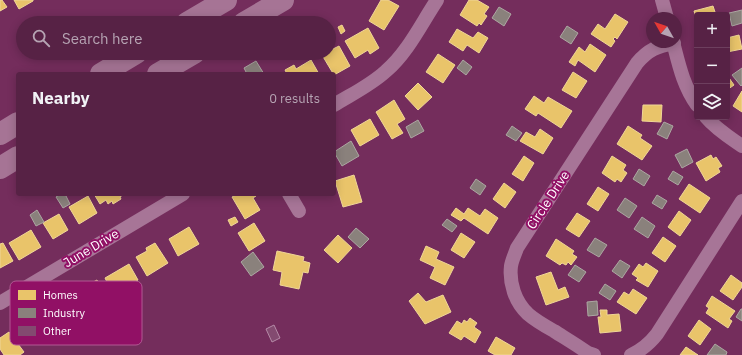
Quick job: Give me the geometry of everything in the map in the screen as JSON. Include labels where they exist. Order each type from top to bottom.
[{"type":"main road","points":[[199,16],[226,0]]},
{"type":"main road","points":[[256,16],[283,0]]},
{"type":"main road","points":[[104,72],[124,60]]},
{"type":"main road","points":[[161,72],[182,60]]},
{"type":"main road","points":[[0,134],[16,125]]},
{"type":"main road","points":[[0,168],[16,158]]},
{"type":"street","points":[[336,104],[370,84],[397,61],[437,0]]},
{"type":"street","points":[[662,0],[665,12]]},
{"type":"street","name":"Circle Drive","points":[[594,355],[536,320],[523,309],[514,291],[511,279],[511,266],[517,248],[637,63],[644,55],[656,48]]},
{"type":"street","points":[[674,48],[683,79],[694,101]]},
{"type":"street","points":[[709,120],[725,135],[742,146]]},
{"type":"street","name":"June Drive","points":[[37,281],[180,196]]},
{"type":"street","points":[[290,196],[299,211]]},
{"type":"street","points":[[631,355],[645,348],[657,334],[742,201]]},
{"type":"street","name":"June Drive","points":[[0,303],[10,297]]},
{"type":"building: Homes","points":[[0,0],[2,0],[7,7],[0,11]]},
{"type":"building: Homes","points":[[14,0],[33,0],[33,1],[19,9]]},
{"type":"building: Homes","points":[[381,0],[388,0],[399,6],[384,30],[369,21]]},
{"type":"building: Homes","points":[[469,0],[477,0],[489,7],[484,14],[487,16],[481,25],[479,23],[477,26],[460,15]]},
{"type":"building: Homes","points":[[713,6],[715,12],[694,12]]},
{"type":"building: Homes","points":[[615,14],[628,22],[617,39],[615,37],[613,39],[615,41],[611,47],[591,34],[598,24],[605,29]]},
{"type":"building: Homes","points":[[342,25],[345,31],[341,34],[338,27]]},
{"type":"building: Homes","points":[[368,28],[379,48],[370,54],[368,50],[355,58],[345,41]]},
{"type":"building: Homes","points":[[457,29],[473,38],[478,32],[488,38],[479,53],[467,45],[463,51],[449,42]]},
{"type":"building: Homes","points":[[739,35],[742,49],[730,51],[730,37]]},
{"type":"building: Homes","points":[[590,44],[606,55],[595,72],[578,60],[575,66],[569,62],[579,47],[585,52]]},
{"type":"building: Homes","points":[[339,46],[350,66],[336,74],[336,72],[332,72],[325,60],[336,60],[336,48]]},
{"type":"building: Homes","points":[[438,54],[455,65],[443,83],[426,72]]},
{"type":"building: Homes","points":[[311,60],[318,72],[286,72],[285,70],[294,65],[296,69]]},
{"type":"building: Homes","points":[[573,72],[587,81],[576,98],[562,90]]},
{"type":"building: Homes","points":[[730,79],[734,85],[730,88]]},
{"type":"building: Homes","points":[[418,83],[432,97],[418,110],[405,96]]},
{"type":"building: Homes","points":[[742,91],[742,112],[733,106]]},
{"type":"building: Homes","points":[[534,96],[544,103],[548,97],[572,111],[561,128],[538,113],[536,116],[525,109]]},
{"type":"building: Homes","points":[[394,100],[405,119],[397,124],[403,133],[392,139],[376,112]]},
{"type":"building: Homes","points":[[643,105],[662,105],[661,122],[642,121]]},
{"type":"building: Homes","points":[[370,119],[379,135],[360,146],[351,130]]},
{"type":"building: Homes","points":[[628,126],[642,135],[640,138],[652,146],[642,160],[617,144]]},
{"type":"building: Homes","points":[[540,129],[553,138],[543,154],[520,141],[526,132],[535,137]]},
{"type":"building: Homes","points":[[711,155],[713,159],[716,157],[722,166],[718,168],[720,172],[706,181],[696,163]]},
{"type":"building: Homes","points":[[524,156],[534,163],[523,181],[512,174]]},
{"type":"building: Homes","points":[[612,156],[626,165],[623,170],[627,173],[621,182],[617,179],[615,182],[602,173]]},
{"type":"building: Homes","points":[[354,175],[362,202],[343,207],[336,181]]},
{"type":"building: Homes","points":[[504,183],[516,192],[505,208],[493,199]]},
{"type":"building: Homes","points":[[689,184],[710,198],[700,213],[679,199]]},
{"type":"building: Homes","points":[[598,187],[609,194],[598,211],[587,204]]},
{"type":"building: Homes","points":[[88,196],[97,213],[79,224],[69,207]]},
{"type":"building: Homes","points":[[95,196],[121,196],[120,197],[121,199],[113,204],[112,201],[108,204],[106,200],[100,204]]},
{"type":"building: Homes","points":[[256,196],[253,198],[260,210],[245,219],[232,197]]},
{"type":"building: Homes","points":[[456,208],[464,214],[468,208],[480,216],[485,209],[498,218],[488,234],[464,218],[461,221],[451,215]]},
{"type":"building: Homes","points":[[679,211],[691,220],[680,236],[668,227]]},
{"type":"building: Homes","points":[[577,213],[590,221],[579,237],[566,229]]},
{"type":"building: Homes","points":[[59,214],[68,230],[53,239],[43,223]]},
{"type":"building: Homes","points":[[235,217],[238,222],[231,226],[228,220]]},
{"type":"building: Homes","points":[[254,223],[265,241],[249,251],[238,233]]},
{"type":"building: Homes","points":[[189,227],[199,244],[178,256],[169,239]]},
{"type":"building: Homes","points":[[31,230],[41,247],[19,260],[9,243]]},
{"type":"building: Homes","points":[[461,233],[475,242],[464,258],[451,250]]},
{"type":"building: Homes","points":[[338,235],[352,248],[338,263],[324,250]]},
{"type":"building: Homes","points":[[663,237],[676,246],[665,262],[652,253]]},
{"type":"building: Homes","points":[[556,239],[574,251],[572,254],[577,257],[571,265],[568,262],[566,265],[562,263],[560,265],[546,256]]},
{"type":"building: Homes","points":[[3,243],[13,261],[0,268],[0,244]]},
{"type":"building: Homes","points":[[155,243],[168,263],[147,276],[136,257],[147,251],[146,248]]},
{"type":"building: Homes","points":[[426,246],[439,252],[436,259],[454,267],[445,285],[430,278],[435,267],[420,260]]},
{"type":"building: Homes","points":[[277,251],[304,257],[303,261],[310,263],[308,273],[303,272],[299,289],[280,285],[282,272],[273,270]]},
{"type":"building: Homes","points":[[646,263],[658,271],[648,287],[636,280],[638,278],[632,274],[639,264],[643,267]]},
{"type":"building: Homes","points":[[129,264],[138,280],[106,281],[105,278]]},
{"type":"building: Homes","points":[[551,272],[558,290],[565,287],[569,297],[546,305],[536,277]]},
{"type":"building: Homes","points":[[731,275],[742,283],[742,287],[733,300],[720,291]]},
{"type":"building: Homes","points":[[633,289],[647,298],[636,314],[617,302],[624,292],[629,295]]},
{"type":"building: Homes","points":[[418,293],[426,302],[443,295],[451,312],[425,324],[409,301]]},
{"type":"building: Homes","points":[[712,296],[735,311],[729,319],[732,321],[728,328],[706,313],[709,308],[706,306]]},
{"type":"building: Homes","points":[[600,310],[607,310],[607,315],[619,314],[621,331],[600,333],[598,317],[601,317]]},
{"type":"building: Homes","points":[[470,318],[477,323],[474,327],[481,332],[475,343],[464,336],[461,340],[449,333],[457,321],[462,324],[464,320],[467,322]]},
{"type":"building: Homes","points":[[699,320],[711,329],[700,345],[688,336]]},
{"type":"building: Homes","points":[[9,332],[10,345],[19,345],[24,352],[20,355],[4,355],[0,349],[0,338]]},
{"type":"building: Homes","points":[[496,337],[515,348],[511,355],[495,355],[488,351]]},
{"type":"building: Homes","points":[[686,347],[698,355],[680,355]]},
{"type":"building: Industry","points":[[499,7],[511,14],[504,26],[492,18]]},
{"type":"building: Industry","points":[[742,10],[742,23],[732,26],[730,13]]},
{"type":"building: Industry","points":[[567,26],[578,33],[571,44],[560,37]]},
{"type":"building: Industry","points":[[463,60],[472,67],[466,75],[457,68]]},
{"type":"building: Industry","points":[[256,61],[263,72],[246,72],[244,68]]},
{"type":"building: Industry","points":[[742,68],[742,85],[741,86],[732,75]]},
{"type":"building: Industry","points":[[418,120],[424,131],[411,138],[406,127]]},
{"type":"building: Industry","points":[[664,122],[673,126],[667,139],[657,134]]},
{"type":"building: Industry","points":[[512,126],[522,133],[516,141],[506,135]]},
{"type":"building: Industry","points":[[351,141],[359,156],[342,166],[336,156],[336,151]]},
{"type":"building: Industry","points":[[687,149],[693,162],[682,168],[675,155]]},
{"type":"building: Industry","points":[[639,169],[650,176],[644,186],[633,179]]},
{"type":"building: Industry","points":[[673,171],[683,177],[678,185],[668,179]]},
{"type":"building: Industry","points":[[476,179],[486,186],[480,195],[470,188]]},
{"type":"building: Industry","points":[[657,195],[667,201],[662,209],[652,203]]},
{"type":"building: Industry","points":[[66,196],[70,204],[63,208],[56,197]]},
{"type":"building: Industry","points":[[625,198],[637,206],[629,218],[617,210]]},
{"type":"building: Industry","points":[[37,210],[44,222],[36,226],[30,215]]},
{"type":"building: Industry","points":[[642,217],[655,226],[648,238],[634,229]]},
{"type":"building: Industry","points":[[447,219],[457,226],[452,232],[442,225]]},
{"type":"building: Industry","points":[[356,228],[369,239],[360,248],[348,237]]},
{"type":"building: Industry","points":[[595,238],[607,245],[599,257],[587,250]]},
{"type":"building: Industry","points":[[253,252],[264,267],[251,276],[241,262]]},
{"type":"building: Industry","points":[[620,260],[630,266],[622,278],[612,271]]},
{"type":"building: Industry","points":[[575,265],[586,272],[579,282],[568,275]]},
{"type":"building: Industry","points":[[605,284],[616,291],[610,300],[599,293]]},
{"type":"building: Industry","points":[[597,301],[598,315],[588,316],[587,302]]},
{"type":"building: Industry","points":[[742,309],[742,321],[736,317]]},
{"type":"building: Industry","points":[[715,344],[727,352],[726,355],[707,355]]},
{"type":"building: Other","points":[[274,325],[280,338],[272,342],[266,329]]}]
